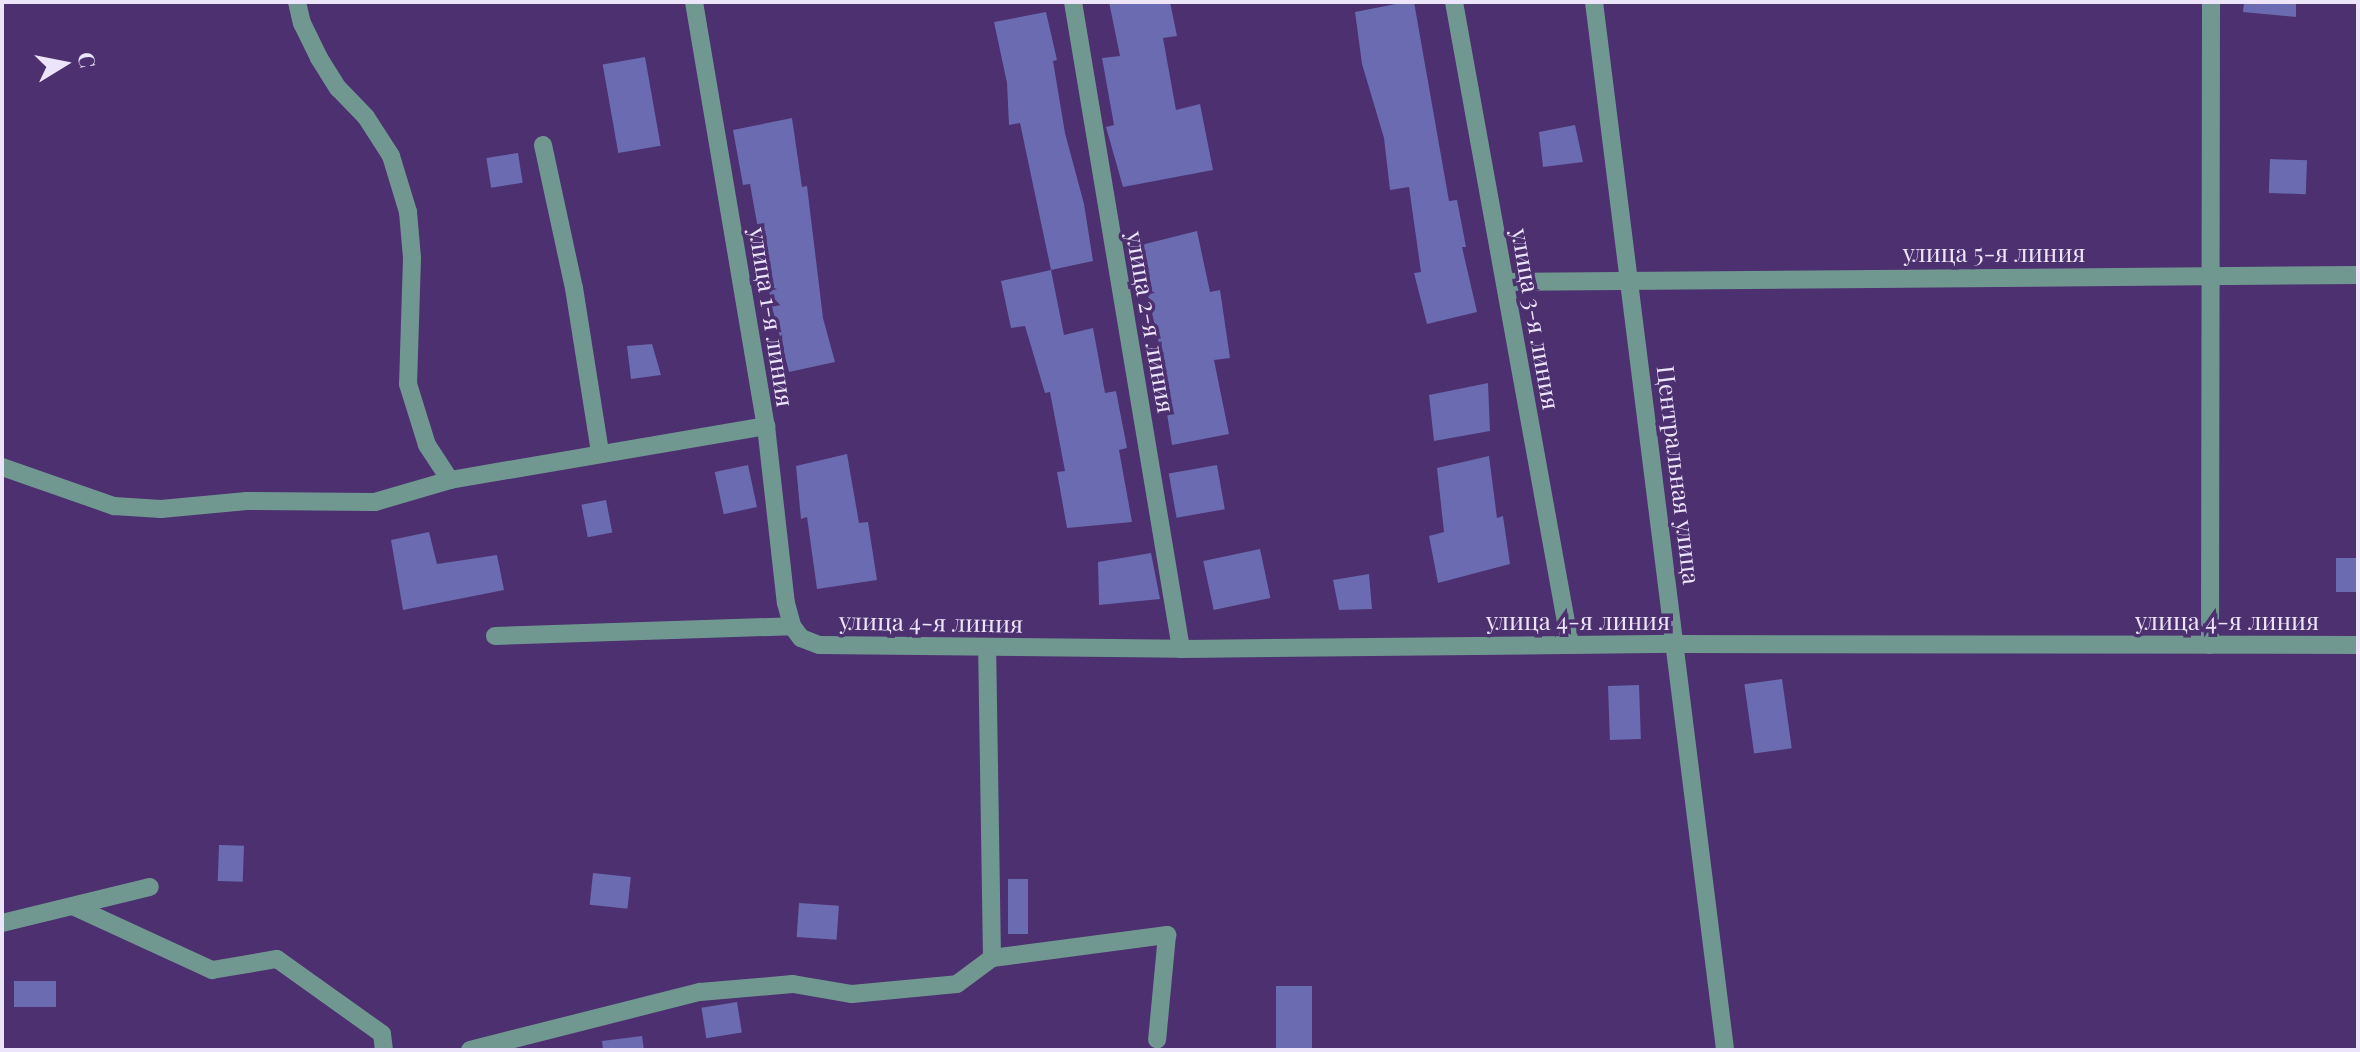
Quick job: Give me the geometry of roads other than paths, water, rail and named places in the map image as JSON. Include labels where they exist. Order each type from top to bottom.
[{"type":"street","points":[[297,2],[302,23],[319,58],[338,88],[366,117],[391,156],[408,212],[412,258],[408,384],[415,418],[427,445],[450,480]]},
{"type":"street","name":"улица 1-я линия","points":[[694,2],[766,426],[786,603],[796,632]]},
{"type":"street","name":"улица 2-я линия","points":[[1073,2],[1181,649]]},
{"type":"street","name":"улица 3-я линия","points":[[1454,2],[1570,644]]},
{"type":"street","name":"Центральная улица","points":[[1594,2],[1677,644],[1725,1050]]},
{"type":"street","points":[[2210,645],[2211,2]]},
{"type":"street","points":[[543,145],[574,288],[600,453]]},
{"type":"street","name":"улица 5-я линия","points":[[1505,282],[2358,275]]},
{"type":"street","points":[[2,467],[114,506],[161,509],[247,501],[375,502],[450,480],[766,426]]},
{"type":"street","name":"улица 4-я линия","points":[[495,636],[796,632],[819,645],[1181,649],[1570,644],[2358,645]]},
{"type":"street","points":[[987,647],[992,958]]},
{"type":"street","points":[[2,923],[150,887]]},
{"type":"street","points":[[75,907],[212,970],[277,959],[382,1034],[384,1050]]},
{"type":"street","points":[[470,1050],[700,992],[793,984],[852,994],[957,984],[992,958],[1167,935],[1157,1040]]}]
